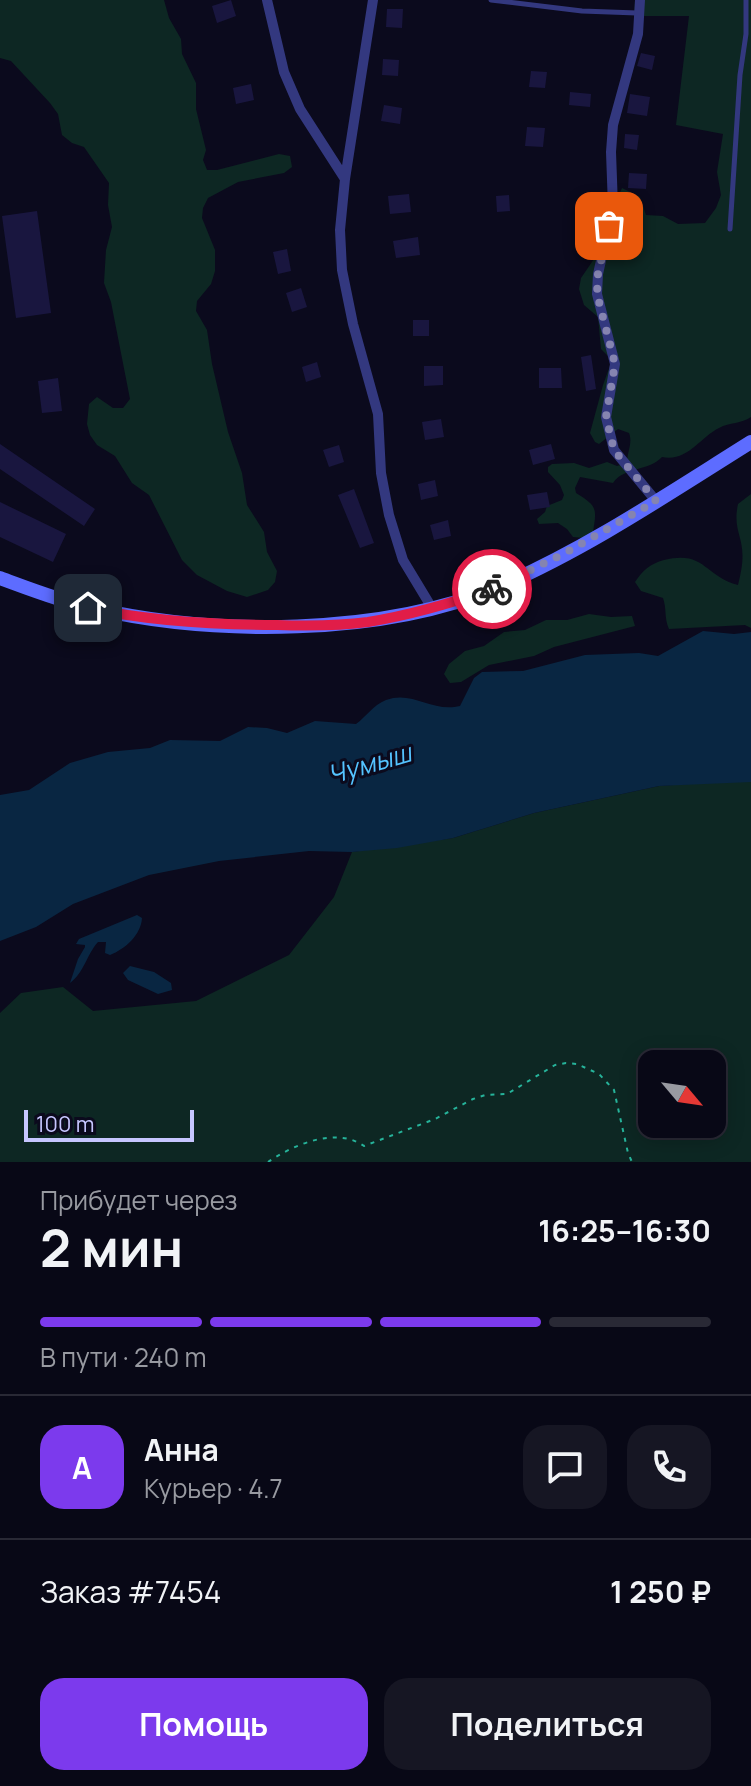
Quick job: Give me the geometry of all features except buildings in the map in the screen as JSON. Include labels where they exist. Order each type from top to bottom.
[{"type":"street","points":[[267,0],[284,72],[300,109],[345,179]]},
{"type":"street","points":[[373,0],[345,179],[340,230],[342,270],[353,324],[378,414],[381,473],[389,515],[403,560],[432,608]]},
{"type":"street","points":[[640,0],[638,34],[613,125],[613,207],[598,274],[597,294],[615,364],[606,417],[614,450],[656,501]]},
{"type":"street","points":[[0,578],[88,608],[183,622],[333,625],[367,622],[432,608],[499,587],[656,501],[751,442]]},
{"type":"lane","points":[[491,0],[582,11],[639,13]]},
{"type":"lane","points":[[730,229],[746,0]]},
{"type":"path","points":[[268,1162],[301,1144],[322,1139],[356,1140],[364,1146],[435,1119],[473,1099],[507,1094],[555,1065],[566,1063],[577,1064],[599,1074],[614,1090],[632,1162]]},
{"type":"green space","points":[[0,0],[164,0],[169,18],[181,39],[182,54],[196,83],[196,109],[206,150],[203,160],[207,170],[279,154],[290,156],[292,167],[284,173],[238,182],[208,198],[202,218],[215,250],[215,271],[211,284],[197,301],[196,311],[207,330],[212,364],[228,432],[242,473],[247,505],[264,532],[267,552],[277,571],[275,582],[268,590],[247,597],[227,591],[197,575],[182,560],[149,495],[132,483],[115,456],[97,445],[90,435],[87,424],[89,404],[97,397],[113,408],[123,408],[130,399],[111,302],[104,283],[106,250],[112,227],[108,205],[109,183],[84,147],[62,135],[58,114],[50,103],[11,61],[0,58]]},
{"type":"green space","points":[[635,0],[751,0],[751,417],[719,428],[686,453],[671,458],[662,457],[650,465],[624,474],[613,483],[580,477],[576,493],[594,508],[594,524],[593,532],[584,538],[573,537],[558,523],[539,524],[537,519],[547,506],[562,500],[564,495],[560,485],[548,472],[548,467],[574,463],[589,468],[607,462],[617,466],[627,463],[630,444],[629,433],[618,429],[599,444],[590,433],[612,360],[601,349],[598,317],[584,305],[579,289],[581,278],[594,259],[596,232],[611,213],[622,188],[640,197],[646,215],[663,216],[678,224],[705,223],[721,195],[717,172],[723,134],[676,125],[689,16],[634,16]]},
{"type":"green space","points":[[751,494],[751,628],[745,625],[669,629],[663,598],[641,591],[635,582],[644,571],[664,560],[688,558],[738,585],[742,547],[737,524],[738,504]]},
{"type":"green space","points":[[589,614],[632,616],[635,626],[554,647],[534,656],[489,665],[461,682],[450,683],[444,674],[449,664],[465,651],[484,646],[504,632],[525,630],[546,620],[567,620]]},
{"type":"green space","points":[[751,782],[751,1162],[0,1162],[0,1013],[21,993],[63,987],[93,1011],[196,1001],[289,955],[334,897],[352,852],[453,838],[534,813],[659,786]]},
{"type":"water","name":"Чумыш","points":[[703,631],[751,632],[751,782],[659,786],[534,813],[453,838],[397,848],[352,852],[309,851],[219,861],[149,875],[73,904],[36,927],[0,941],[0,795],[29,790],[70,763],[108,752],[150,748],[170,740],[220,741],[248,727],[287,733],[315,721],[356,724],[377,705],[396,698],[414,699],[440,707],[460,706],[474,678],[482,672],[523,671],[585,655],[639,653],[658,656]]},
{"type":"water","points":[[137,915],[142,918],[141,924],[131,941],[110,955],[105,953],[106,942],[98,942],[70,983],[85,947],[76,944],[79,939]]},
{"type":"water","points":[[130,966],[154,972],[171,983],[172,990],[158,994],[128,980],[123,973]]},
{"type":"way so far","points":[[492,589],[567,552],[656,501],[614,450],[606,417],[615,364],[597,294],[598,274],[609,226]]},
{"type":"route","points":[[88,608],[183,622],[333,625],[413,613],[492,589]]}]
